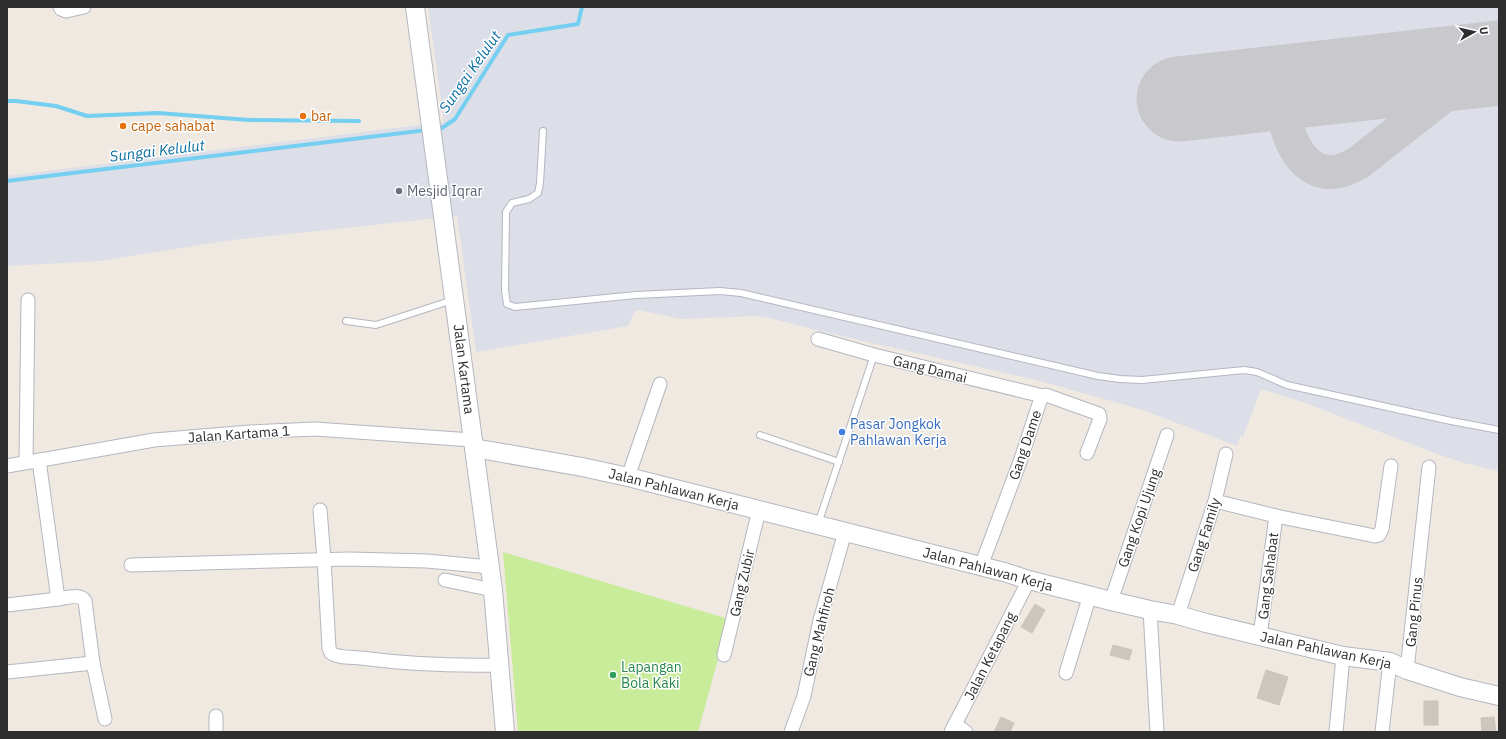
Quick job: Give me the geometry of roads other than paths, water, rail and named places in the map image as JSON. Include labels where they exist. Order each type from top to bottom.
[{"type":"street","points":[[60,7],[66,11],[84,7]]},
{"type":"street","name":"Jalan Kartama","points":[[415,7],[454,300],[463,355],[473,444],[493,590],[505,732]]},
{"type":"street","points":[[28,300],[33,461],[58,599]]},
{"type":"street","name":"Gang Damai","points":[[818,339],[874,355],[1043,396]]},
{"type":"street","points":[[628,477],[660,384]]},
{"type":"street","name":"Gang Dame","points":[[981,566],[1019,466],[1043,396],[1046,395],[1098,414],[1100,419],[1086,453]]},
{"type":"street","name":"Jalan Kartama 1","points":[[7,466],[154,440],[250,432],[315,429],[473,444]]},
{"type":"street","name":"Gang Kopi Ujung","points":[[1111,601],[1167,435]]},
{"type":"street","name":"Jalan Pahlawan Kerja","points":[[473,444],[628,477],[981,566],[1111,601],[1150,610],[1178,614],[1206,624],[1343,656],[1390,662],[1407,670],[1460,687],[1499,696]]},
{"type":"street","name":"Gang Family","points":[[1178,614],[1215,501],[1226,454]]},
{"type":"street","points":[[1215,501],[1276,516],[1375,536],[1379,535],[1382,530],[1391,466]]},
{"type":"street","name":"Gang Pinus","points":[[1407,670],[1421,554],[1429,467]]},
{"type":"street","points":[[320,510],[329,648],[331,653],[334,655],[420,664],[499,665]]},
{"type":"street","name":"Gang Zubir","points":[[724,655],[759,510]]},
{"type":"street","name":"Gang Sahabat","points":[[1260,636],[1276,516]]},
{"type":"street","name":"Gang Mahfiroh","points":[[791,732],[804,696],[820,620],[845,532]]},
{"type":"street","points":[[131,565],[324,559],[427,561],[490,567]]},
{"type":"street","points":[[445,580],[493,590]]},
{"type":"street","name":"Jalan Ketapang","points":[[953,728],[1029,580]]},
{"type":"street","points":[[1066,673],[1090,595]]},
{"type":"street","points":[[7,605],[78,596],[84,599],[93,663],[106,719]]},
{"type":"street","points":[[1150,610],[1158,732]]},
{"type":"street","points":[[1336,732],[1343,656]]},
{"type":"street","points":[[1382,732],[1390,662]]},
{"type":"street","points":[[7,672],[93,663]]},
{"type":"street","points":[[216,716],[216,732]]},
{"type":"street","points":[[953,728],[966,732]]},
{"type":"lane","points":[[543,131],[540,184],[538,193],[529,199],[512,203],[506,212],[505,290],[507,304],[515,307],[636,295],[720,290],[741,293],[1098,376],[1142,380],[1244,370],[1257,372],[1287,384],[1451,421],[1499,430]]},
{"type":"lane","points":[[346,322],[376,325],[454,300]]},
{"type":"lane","points":[[818,526],[874,355]]},
{"type":"lane","points":[[760,434],[839,462]]},
{"type":"waterway","name":"Sungai Kelulut","points":[[436,129],[442,128],[455,119],[508,35],[578,24],[582,7]]},
{"type":"waterway","points":[[7,101],[56,106],[87,116],[158,113],[249,120],[359,121]]},
{"type":"waterway","name":"Sungai Kelulut","points":[[7,181],[427,130]]},
{"type":"place","name":"bar","points":[[303,116]]},
{"type":"place","name":"cape sahabat","points":[[123,126]]},
{"type":"place","name":"Mesjid Iqrar","points":[[399,191]]},
{"type":"place","name":"Pasar Jongkok Pahlawan Kerja","points":[[842,432]]},
{"type":"place","name":"Lapangan Bola Kaki","points":[[613,675]]}]
